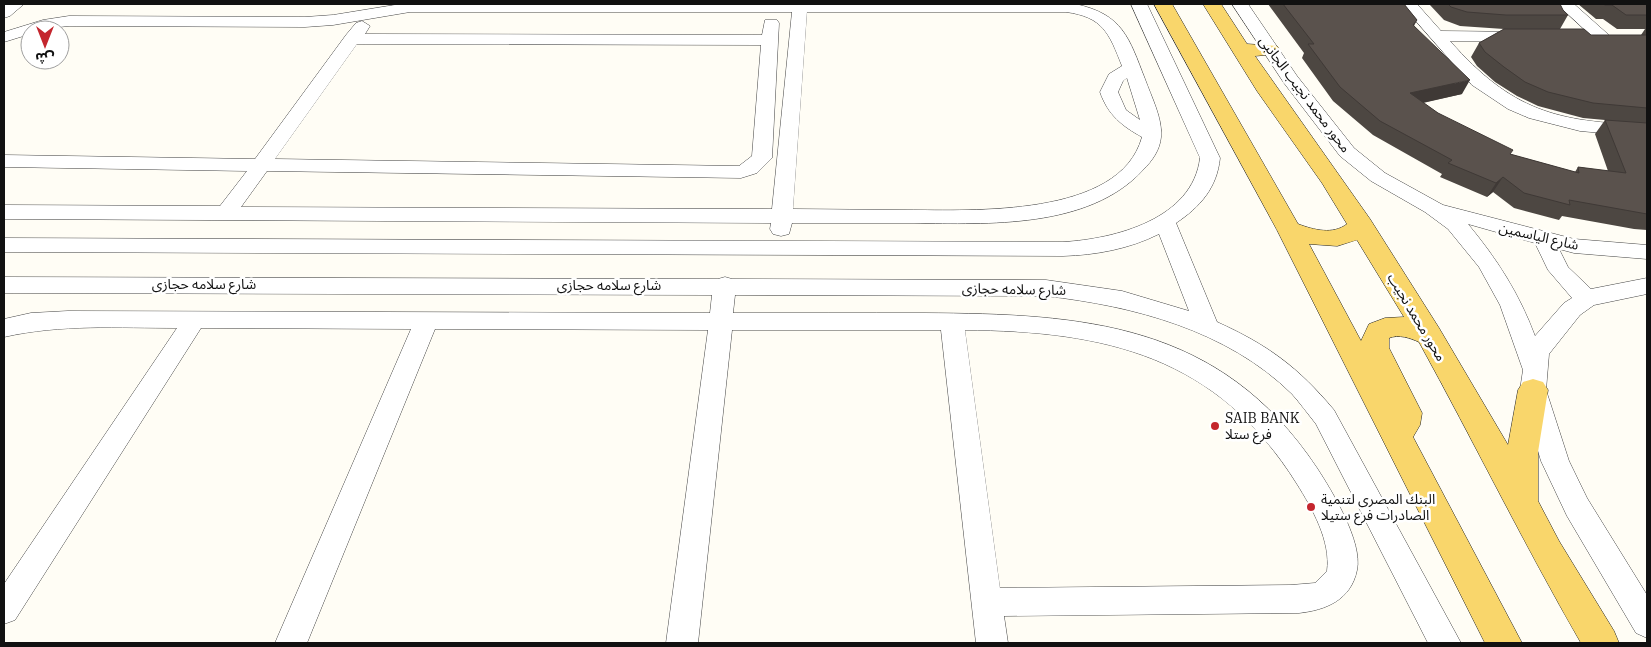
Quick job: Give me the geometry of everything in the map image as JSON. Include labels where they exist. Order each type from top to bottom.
[{"type":"main road","points":[[1163,4],[1289,230],[1504,643]]},
{"type":"main road","name":"محور محمد نجيب","points":[[1212,4],[1267,91],[1327,173],[1430,335],[1547,552],[1601,643]]},
{"type":"main road","points":[[1241,50],[1270,50]]},
{"type":"main road","points":[[1289,230],[1311,237],[1333,238],[1351,234],[1361,225]]},
{"type":"main road","points":[[1395,434],[1405,425],[1407,413],[1375,348],[1375,336],[1379,331],[1392,326],[1411,328],[1430,335]]},
{"type":"main road","points":[[1522,504],[1522,452],[1534,380]]},
{"type":"street","points":[[4,13],[16,4]]},
{"type":"street","points":[[4,245],[780,249],[1081,248],[1129,240],[1165,222],[1186,207],[1202,189],[1208,174],[1210,158],[1139,4]]},
{"type":"street","name":"محور محمد نجيب الجانبى","points":[[1240,4],[1313,110],[1356,161],[1384,181],[1456,224],[1473,243],[1496,277],[1512,305],[1555,461],[1576,507],[1647,623]]},
{"type":"street","points":[[1409,4],[1478,81],[1508,101],[1554,119],[1601,130],[1647,131]]},
{"type":"street","points":[[1565,4],[1602,36]]},
{"type":"street","points":[[780,249],[800,6]]},
{"type":"street","points":[[4,22],[30,16],[70,13],[330,12],[410,7],[1008,6],[1077,9],[1102,18],[1113,27],[1149,112],[1152,135],[1143,159],[1122,180],[1090,197],[1042,212],[985,217],[4,212]]},
{"type":"street","points":[[4,37],[43,25],[69,21],[305,22],[374,9]]},
{"type":"street","points":[[192,247],[261,164],[374,9]]},
{"type":"street","points":[[4,161],[741,172],[750,169],[762,158],[771,32],[352,39]]},
{"type":"street","points":[[1438,36],[1535,36]]},
{"type":"street","points":[[1573,36],[1620,36]]},
{"type":"street","points":[[1130,68],[1115,78],[1108,92],[1113,107],[1128,122],[1152,135]]},
{"type":"street","name":"شارع الياسمين","points":[[1432,208],[1574,246],[1647,252]]},
{"type":"street","points":[[223,247],[248,213]]},
{"type":"street","points":[[806,215],[806,249]]},
{"type":"street","points":[[1165,222],[1208,328],[1277,367],[1296,382],[1316,402],[1445,643]]},
{"type":"street","points":[[1545,239],[1548,254],[1556,268],[1569,283],[1587,298]]},
{"type":"street","points":[[271,284],[294,247]]},
{"type":"street","name":"شارع سلامه حجازى","points":[[4,285],[725,285],[1072,290],[1151,306],[1208,328]]},
{"type":"street","points":[[682,643],[725,285]]},
{"type":"street","points":[[1534,380],[1538,353],[1547,337],[1565,316],[1587,298],[1647,286]]},
{"type":"street","points":[[4,328],[31,322],[68,319],[195,319],[1049,323],[1088,329],[1120,337],[1168,354],[1205,373],[1236,394],[1261,417],[1297,459],[1317,491],[1340,543],[1344,567],[1334,586],[1313,597],[1276,600],[988,602]]},
{"type":"street","points":[[4,610],[195,319]]},
{"type":"street","points":[[291,643],[427,320]]},
{"type":"street","points":[[952,322],[992,643]]},
{"type":"building","points":[[1283,4],[1404,4],[1417,20],[1413,25],[1470,80],[1410,93],[1438,113],[1513,150],[1510,154],[1579,173],[1578,167],[1626,173],[1605,120],[1647,123],[1647,214],[1569,200],[1570,205],[1524,193],[1503,177],[1496,183],[1448,163],[1452,160],[1380,121],[1340,87],[1308,44],[1314,44]]},
{"type":"building","points":[[1448,4],[1560,4],[1568,15],[1506,15],[1467,12],[1451,7]]},
{"type":"building","points":[[1603,4],[1647,4],[1647,15],[1626,15],[1612,5]]},
{"type":"building","points":[[1504,29],[1584,29],[1591,35],[1647,35],[1647,108],[1593,103],[1548,92],[1525,82],[1485,52],[1479,43]]},
{"type":"place","name":"SAIB BANK فرع ستلا","points":[[1215,426]]},
{"type":"place","name":"البنك المصرى لتنمية الصادرات فرع ستيلا","points":[[1311,507]]}]
